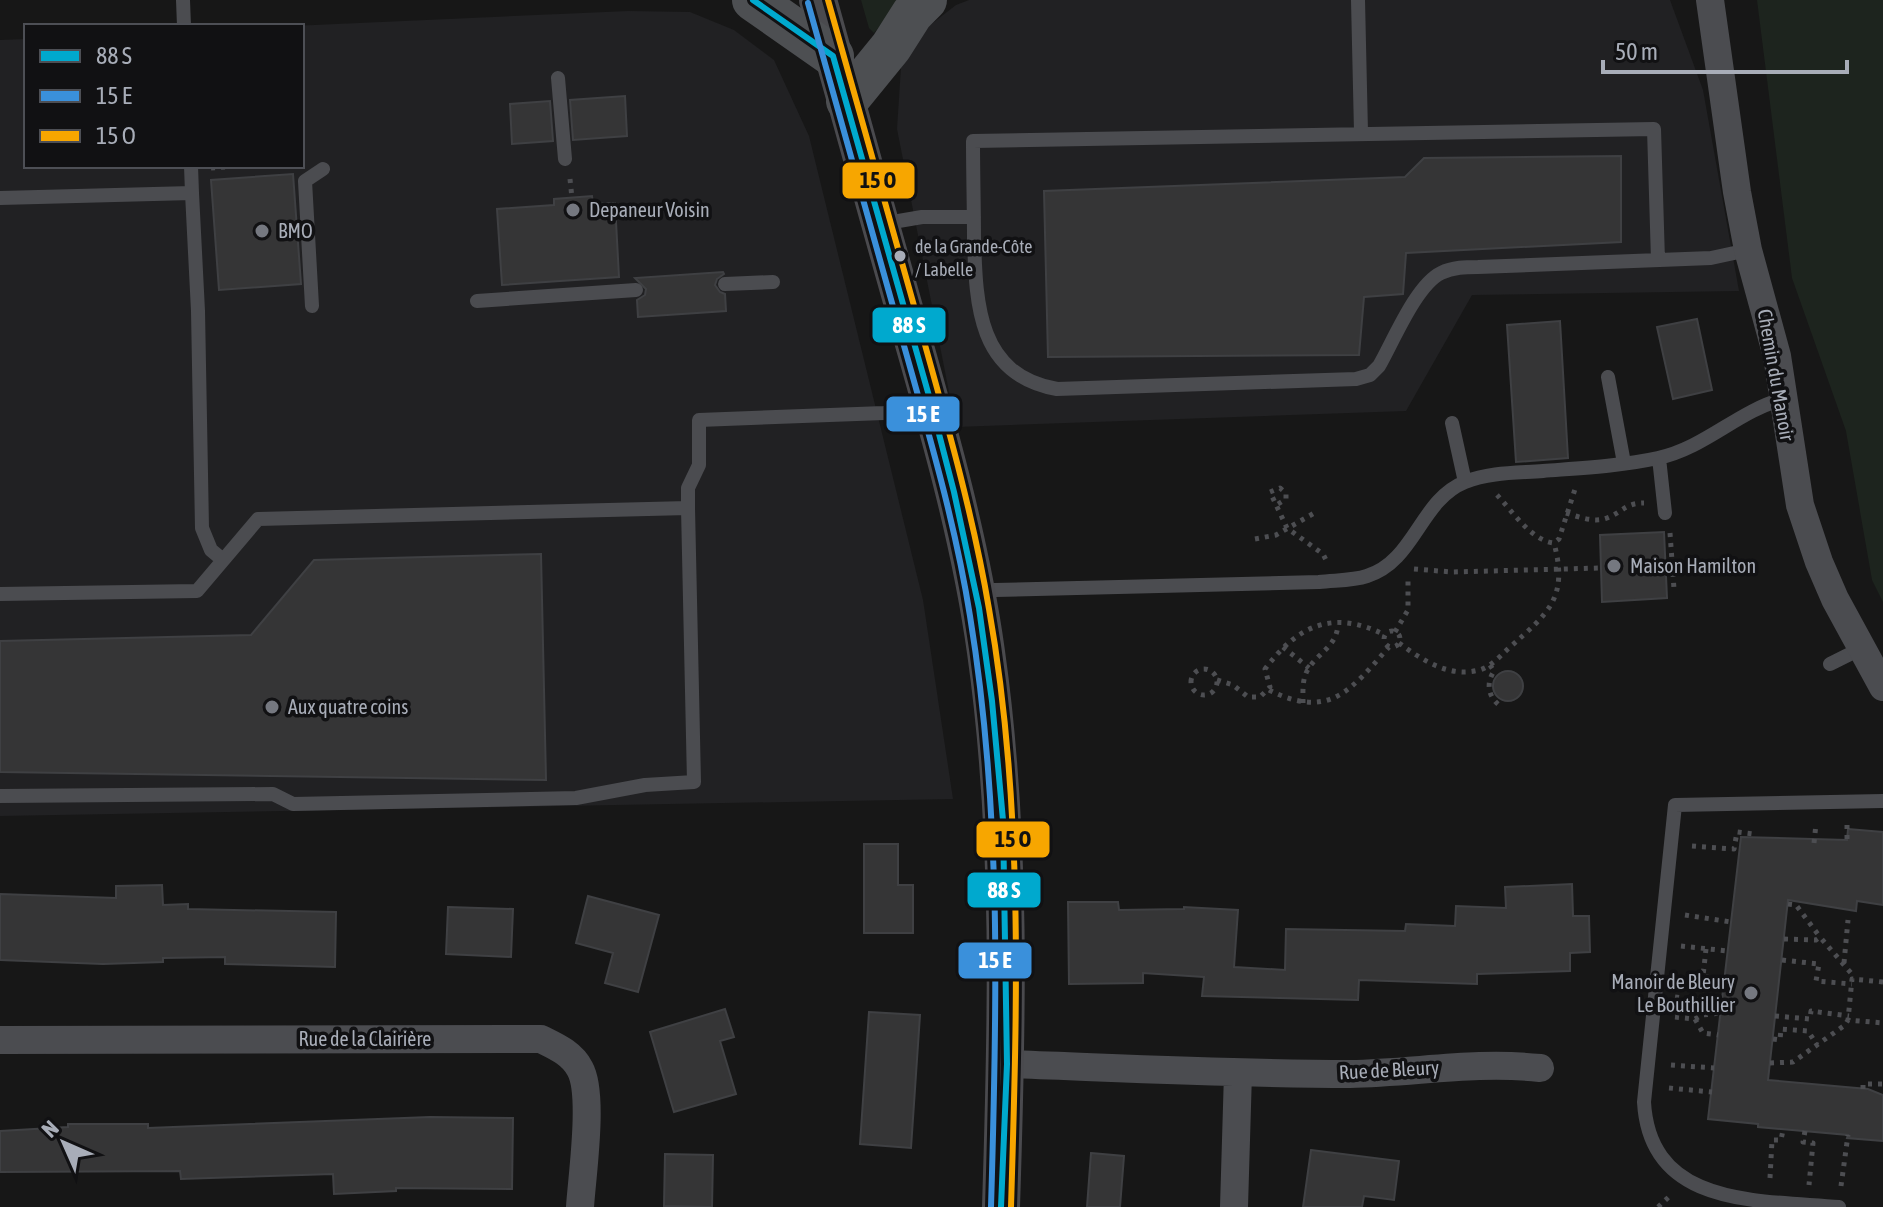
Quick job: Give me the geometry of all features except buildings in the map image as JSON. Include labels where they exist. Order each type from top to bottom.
[{"type":"main road","points":[[753,0],[833,56]]},
{"type":"main road","points":[[818,0],[931,403],[976,593],[992,701],[1003,820],[1007,1064],[1001,1207]]},
{"type":"main road","points":[[847,101],[891,47],[906,21],[926,0]]},
{"type":"street","name":"Chemin du Manoir","points":[[1710,0],[1737,192],[1748,250],[1777,356],[1793,472],[1809,534],[1835,599],[1883,687]]},
{"type":"street","name":"Rue de la Clairière","points":[[0,1040],[541,1039],[565,1051],[581,1069],[587,1093],[580,1207]]},
{"type":"street","name":"Rue de Bleury","points":[[1007,1064],[1353,1074],[1482,1064],[1540,1068]]},
{"type":"street","points":[[1234,1207],[1238,1073]]},
{"type":"lane","points":[[183,0],[184,24]]},
{"type":"lane","points":[[1358,0],[1361,132]]},
{"type":"lane","points":[[558,78],[565,159]]},
{"type":"lane","points":[[1658,260],[1654,129],[973,141],[974,217],[979,309],[983,327],[1005,364],[1021,377],[1057,389],[1356,379],[1370,375],[1379,366],[1421,292],[1440,273],[1459,267],[1658,260],[1711,258],[1748,250]]},
{"type":"lane","points":[[198,168],[192,193],[198,311],[202,528],[207,544],[223,560]]},
{"type":"lane","points":[[312,306],[305,181],[323,169]]},
{"type":"lane","points":[[0,198],[192,193]]},
{"type":"lane","points":[[880,224],[922,217],[974,217]]},
{"type":"lane","points":[[725,284],[773,282]]},
{"type":"lane","points":[[477,301],[636,290]]},
{"type":"lane","points":[[1608,377],[1624,463]]},
{"type":"lane","points":[[976,593],[1355,579],[1378,571],[1399,557],[1438,500],[1465,482],[1503,474],[1659,458],[1705,440],[1759,407],[1783,399]]},
{"type":"lane","points":[[0,796],[273,794],[293,804],[309,804],[576,798],[645,785],[694,782],[688,488],[699,465],[699,420],[884,413],[931,403]]},
{"type":"lane","points":[[1452,423],[1465,482]]},
{"type":"lane","points":[[1659,458],[1662,520]]},
{"type":"lane","points":[[0,594],[197,591],[258,519],[688,508]]},
{"type":"lane","points":[[1830,664],[1862,648]]},
{"type":"lane","points":[[1839,1207],[1714,1196],[1684,1182],[1667,1168],[1656,1152],[1645,1122],[1644,1102],[1661,930],[1675,805],[1883,801]]},
{"type":"path","points":[[1487,485],[1535,534],[1548,543],[1554,543],[1559,539],[1580,479]]},
{"type":"path","points":[[1566,513],[1599,519],[1628,504],[1646,503],[1647,513]]},
{"type":"path","points":[[1278,504],[1287,528],[1323,554],[1327,565]]},
{"type":"path","points":[[1255,539],[1276,535],[1316,512]]},
{"type":"path","points":[[1662,520],[1670,527],[1674,589]]},
{"type":"path","points":[[1399,643],[1441,668],[1478,670],[1490,665],[1549,609],[1558,589],[1554,543]]},
{"type":"path","points":[[1395,632],[1408,610],[1407,568],[1452,572],[1601,568]]},
{"type":"path","points":[[1303,703],[1303,682],[1309,668],[1328,649],[1338,631],[1338,624]]},
{"type":"path","points":[[1217,680],[1216,688],[1208,695],[1197,694],[1191,686],[1192,676],[1201,669],[1211,671],[1217,680],[1233,685],[1243,694],[1260,697],[1269,690],[1270,682],[1265,669],[1283,647],[1305,629],[1356,624],[1385,635]]},
{"type":"path","points":[[1389,647],[1384,641],[1389,631],[1400,637],[1399,643]]},
{"type":"path","points":[[1269,690],[1303,703],[1316,704],[1339,695],[1389,647],[1399,643]]},
{"type":"path","points":[[1283,647],[1309,668]]},
{"type":"path","points":[[1490,665],[1494,671],[1489,691],[1499,705]]},
{"type":"path","points":[[1814,843],[1816,816]]},
{"type":"path","points":[[1680,846],[1734,849],[1737,832],[1753,834]]},
{"type":"path","points":[[1770,1063],[1793,1062],[1845,1025],[1849,1018],[1852,981],[1844,964],[1796,905],[1788,904]]},
{"type":"path","points":[[1709,919],[1731,922]]},
{"type":"path","points":[[1844,964],[1848,920]]},
{"type":"path","points":[[1784,939],[1816,940],[1820,937]]},
{"type":"path","points":[[1724,981],[1703,976],[1706,949],[1728,951]]},
{"type":"path","points":[[1782,960],[1819,964],[1816,981],[1883,982],[1883,975]]},
{"type":"path","points":[[1704,1001],[1722,1004]]},
{"type":"path","points":[[1775,1016],[1810,1019],[1811,1011],[1883,1023]]},
{"type":"path","points":[[1718,1035],[1703,1033],[1695,1019],[1721,1013]]},
{"type":"path","points":[[1773,1039],[1780,1040],[1781,1029],[1808,1031],[1817,1045]]},
{"type":"path","points":[[1700,1067],[1714,1068]]},
{"type":"path","points":[[1863,1089],[1863,1084],[1883,1084]]},
{"type":"path","points":[[1697,1091],[1712,1092]]},
{"type":"path","points":[[1772,1151],[1772,1140],[1781,1140],[1783,1130]]},
{"type":"path","points":[[1805,1131],[1803,1142],[1813,1143],[1813,1155]]},
{"type":"path","points":[[1844,1158],[1848,1135]]},
{"type":"shaded area","points":[[861,0],[901,0],[874,33],[869,28]]},
{"type":"shaded area","points":[[969,0],[1670,0],[1703,90],[1739,291],[1472,295],[1406,411],[956,427],[897,129],[901,67],[925,29],[956,5]]},
{"type":"shaded area","points":[[1757,0],[1883,0],[1883,602],[1872,580],[1846,431],[1792,278]]},
{"type":"shaded area","points":[[628,11],[690,12],[734,30],[774,60],[809,136],[923,600],[953,799],[0,816],[0,40],[24,39],[24,168],[304,168],[304,25]]},
{"type":"transit line","points":[[753,0],[833,56],[931,403],[979,608],[992,701],[1003,820],[1007,1064],[1001,1207]]},
{"type":"transit line","points":[[828,0],[958,467],[989,609],[1000,683],[1013,832],[1016,982],[1011,1207]]},
{"type":"transit line","points":[[808,3],[940,475],[970,616],[988,763],[995,911],[991,1207]]},
{"type":"place","name":"Depaneur Voisin","points":[[573,210]]},
{"type":"place","name":"BMO","points":[[262,231]]},
{"type":"place","name":"de la Grande-Côte / Labelle","points":[[900,256]]},
{"type":"place","name":"Maison Hamilton","points":[[1614,566]]},
{"type":"place","name":"Aux quatre coins","points":[[272,707]]},
{"type":"place","name":"Manoir de Bleury Le Bouthillier","points":[[1751,993]]}]
